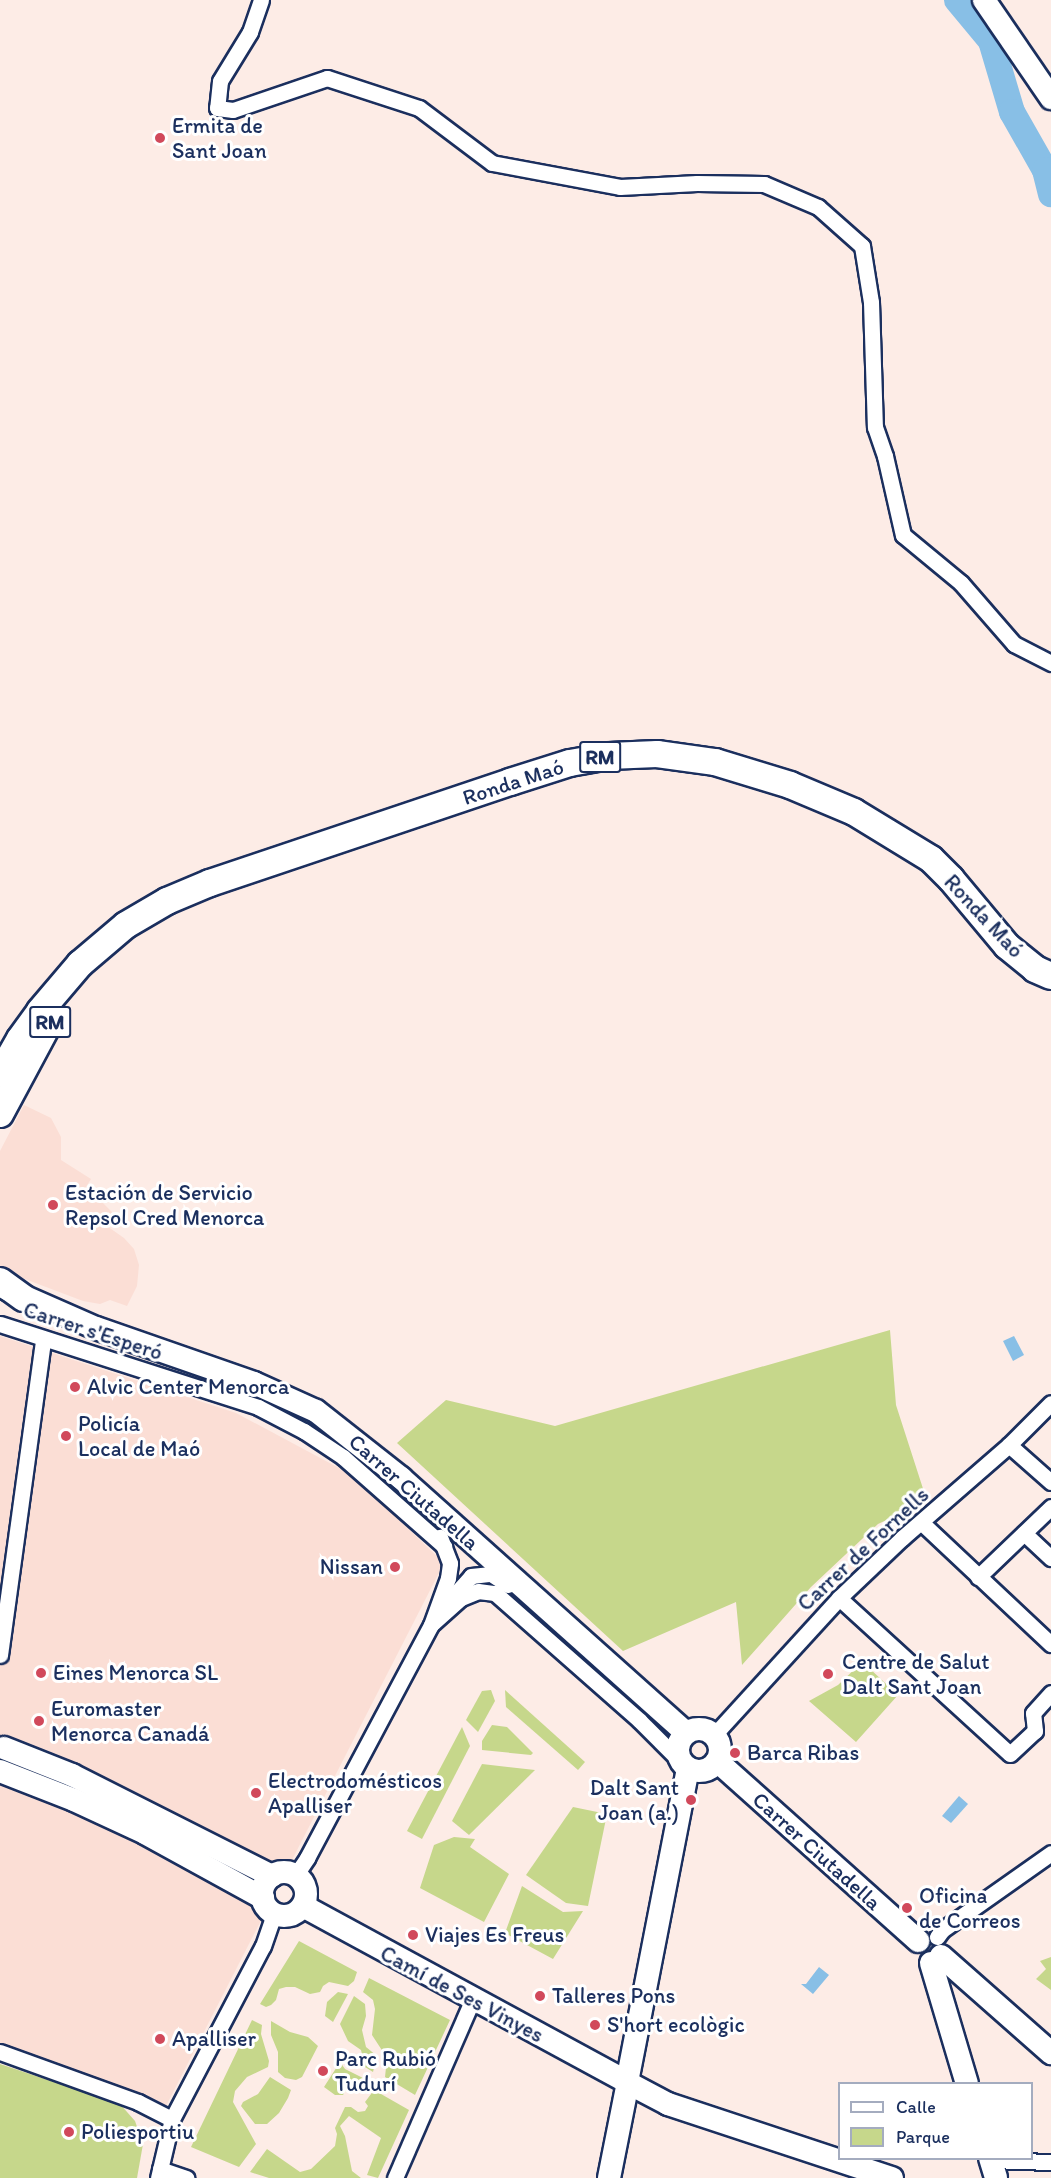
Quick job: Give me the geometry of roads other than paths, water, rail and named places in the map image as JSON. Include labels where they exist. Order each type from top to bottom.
[{"type":"main road","name":"Ronda Maó","points":[[64,984],[80,964],[111,937],[142,915],[210,883],[570,763],[609,756],[657,754],[693,758],[742,769],[828,800],[876,824],[931,859],[951,879],[1007,946],[1035,969],[1051,976]]},
{"type":"main road","name":"Ronda Maó","points":[[0,1114],[51,1019],[88,963],[111,937]]},
{"type":"main road","name":"RM","points":[[0,1074],[20,1040],[64,984]]},
{"type":"main road","name":"RM","points":[[0,1090],[64,984]]},
{"type":"main road","points":[[0,1283],[11,1300]]},
{"type":"street","points":[[261,0],[250,32],[220,81],[217,108],[233,110],[327,78],[419,108],[492,163],[620,187],[697,183],[764,184],[818,207],[862,246],[871,302],[875,427],[885,456],[903,535],[962,583],[1014,644],[1051,663]]},
{"type":"street","points":[[984,0],[1051,98]]},
{"type":"street","name":"Carrer Ciutadella","points":[[11,1300],[254,1383],[307,1406],[365,1447],[686,1733]]},
{"type":"street","name":"Carrer s'Esperó","points":[[0,1324],[258,1407],[304,1431],[343,1457],[444,1546]]},
{"type":"street","points":[[0,1655],[44,1340]]},
{"type":"street","name":"Carrer de Fornells","points":[[714,1735],[839,1598],[902,1538],[1009,1445],[1051,1403]]},
{"type":"street","points":[[1009,1445],[1051,1482]]},
{"type":"street","points":[[295,1875],[313,1848],[430,1625],[448,1578],[450,1563],[419,1494]]},
{"type":"street","points":[[978,1577],[1051,1507]]},
{"type":"street","points":[[922,1523],[1051,1644]]},
{"type":"street","points":[[1024,1533],[1051,1558]]},
{"type":"street","points":[[430,1625],[461,1584],[471,1576],[482,1573],[490,1574],[505,1582],[540,1612],[556,1617]]},
{"type":"street","points":[[430,1625],[461,1598],[478,1592],[495,1593],[640,1721],[684,1765],[704,1771],[717,1761],[720,1747],[714,1735],[699,1729],[686,1733],[677,1748],[684,1765],[682,1799],[609,2178]]},
{"type":"street","points":[[839,1598],[1010,1754],[1035,1731],[1033,1713],[1051,1693]]},
{"type":"street","points":[[1,1757],[82,1780],[272,1876]]},
{"type":"street","points":[[1,1757],[74,1800],[145,1833],[269,1906],[293,1914],[303,1906],[306,1900],[305,1886],[295,1875],[284,1872],[272,1876],[264,1886],[269,1906],[263,1946],[172,2119],[159,2173],[186,2178]]},
{"type":"street","name":"Carrer Ciutadella","points":[[717,1761],[1051,2053]]},
{"type":"street","points":[[966,2082],[932,1949],[942,1930],[1051,1853]]},
{"type":"street","name":"Camí de Ses Vinyes","points":[[303,1906],[668,2104],[892,2178]]},
{"type":"street","points":[[395,2178],[473,2000]]},
{"type":"street","points":[[0,2052],[138,2102],[172,2119]]},
{"type":"street","points":[[992,2165],[1051,2162]]},
{"type":"water","points":[[1014,1336],[1024,1355],[1013,1361],[1003,1341]]},
{"type":"water","points":[[959,1796],[968,1804],[951,1823],[942,1816]]},
{"type":"water","points":[[819,1967],[829,1975],[813,1994],[801,1984],[806,1984]]},
{"type":"waterway","points":[[957,0],[991,41],[1012,112],[1045,170],[1051,194]]},
{"type":"place","name":"Ermita de Sant Joan","points":[[160,138]]},
{"type":"place","name":"Estación de Servicio Repsol Cred Menorca","points":[[53,1205]]},
{"type":"place","name":"Alvic Center Menorca","points":[[75,1387]]},
{"type":"place","name":"Policía Local de Maó","points":[[66,1436]]},
{"type":"place","name":"Nissan","points":[[395,1567]]},
{"type":"place","name":"Eines Menorca SL","points":[[41,1673]]},
{"type":"place","name":"Centre de Salut Dalt Sant Joan","points":[[828,1674]]},
{"type":"place","name":"Euromaster Menorca Canadá","points":[[39,1721]]},
{"type":"place","name":"Barca Ribas","points":[[735,1753]]},
{"type":"place","name":"Electrodomésticos Apalliser","points":[[256,1793]]},
{"type":"place","name":"Dalt Sant Joan (a.)","points":[[691,1800]]},
{"type":"place","name":"Oficina de Correos","points":[[907,1908]]},
{"type":"place","name":"Viajes Es Freus","points":[[413,1935]]},
{"type":"place","name":"Talleres Pons","points":[[540,1996]]},
{"type":"place","name":"S'hort ecològic","points":[[595,2025]]},
{"type":"place","name":"Apalliser","points":[[160,2039]]},
{"type":"place","name":"Parc Rubió Tudurí","points":[[323,2071]]},
{"type":"place","name":"Poliesportiu","points":[[69,2132]]}]
